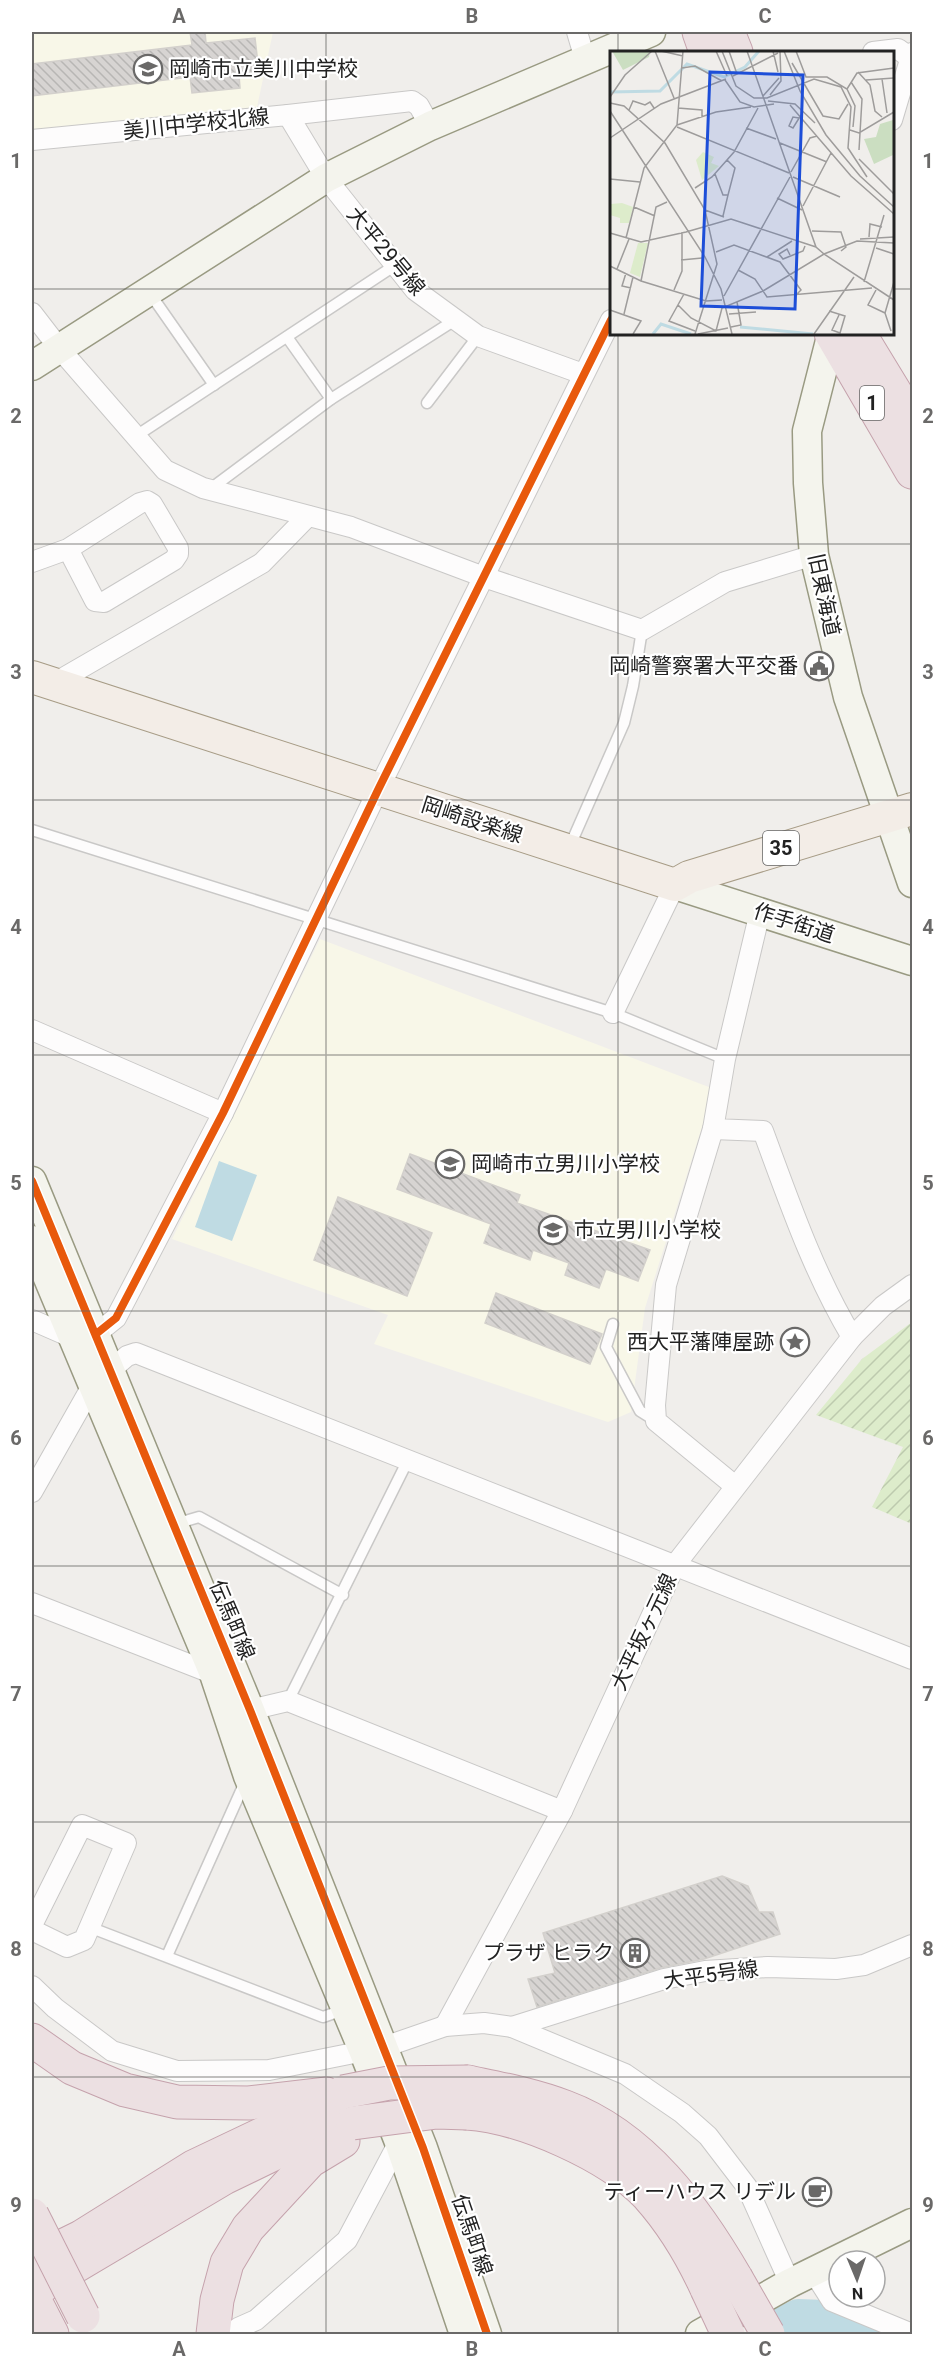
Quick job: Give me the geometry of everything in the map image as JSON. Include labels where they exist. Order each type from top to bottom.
[{"type":"highway","points":[[699,32],[706,51]]},
{"type":"highway","points":[[728,32],[736,51]]},
{"type":"highway","name":"1","points":[[833,334],[912,472]]},
{"type":"highway","name":"1","points":[[860,334],[912,420]]},
{"type":"highway","points":[[32,2040],[72,2068],[125,2090],[177,2103],[249,2103],[350,2114],[408,2136],[437,2112],[468,2098]]},
{"type":"highway","points":[[42,2334],[32,2293],[42,2286],[224,2178],[389,2094],[468,2098],[489,2115],[526,2125],[576,2146],[618,2172],[646,2195],[675,2229],[692,2256],[722,2283],[768,2334]]},
{"type":"highway","points":[[32,2261],[81,2237],[193,2167],[248,2139],[291,2121],[350,2114]]},
{"type":"highway","points":[[241,2329],[217,2300],[227,2263],[248,2228],[350,2114]]},
{"type":"highway","points":[[32,2215],[88,2325]]},
{"type":"highway","points":[[722,2283],[728,2334]]},
{"type":"main road","name":"岡崎設楽線","points":[[38,680],[675,885]]},
{"type":"main road","name":"35","points":[[675,885],[689,877],[901,812]]},
{"type":"street","points":[[577,32],[585,58]]},
{"type":"street","points":[[32,366],[326,178],[430,126],[585,58],[651,32]]},
{"type":"street","points":[[881,51],[898,49],[912,57],[893,114]]},
{"type":"street","points":[[288,115],[412,101],[419,106],[430,126]]},
{"type":"street","name":"美川中学校北線","points":[[32,140],[288,115],[326,178]]},
{"type":"street","name":"大平29号線","points":[[326,178],[415,290],[478,336],[584,374]]},
{"type":"street","points":[[32,313],[59,348],[165,470],[209,490],[351,527],[484,577],[642,630],[725,582],[814,555]]},
{"type":"street","points":[[32,1320],[83,1335],[116,1318],[223,1113],[378,790],[610,322]]},
{"type":"street","name":"旧東海道","points":[[832,334],[807,431],[807,483],[814,555],[848,698],[901,812],[912,883]]},
{"type":"street","points":[[32,562],[68,549],[140,503],[147,501],[152,504],[178,548],[178,554],[174,560],[104,602],[98,602],[95,601],[68,549]]},
{"type":"street","points":[[38,680],[262,563],[308,516]]},
{"type":"street","points":[[613,1013],[675,885]]},
{"type":"street","name":"作手街道","points":[[675,885],[912,961]]},
{"type":"street","points":[[735,1486],[656,1421],[655,1405],[666,1285],[713,1130],[725,1059],[760,912]]},
{"type":"street","points":[[32,1030],[223,1113]]},
{"type":"street","points":[[713,1130],[763,1131],[807,1248],[831,1301],[852,1337]]},
{"type":"street","name":"伝馬町線","points":[[32,1181],[83,1335],[214,1674],[248,1776],[346,2009],[373,2049]]},
{"type":"street","name":"伝馬町線","points":[[32,1240],[83,1335]]},
{"type":"street","name":"大平坂ヶ元線","points":[[445,2026],[562,1811],[675,1565],[852,1337],[883,1306],[912,1285]]},
{"type":"street","points":[[32,1492],[101,1378],[127,1356],[136,1353],[912,1659]]},
{"type":"street","name":"伝馬町線","points":[[101,1378],[173,1525],[250,1710],[373,2049]]},
{"type":"street","points":[[32,1603],[214,1674]]},
{"type":"street","points":[[250,1710],[288,1701],[562,1811]]},
{"type":"street","points":[[32,1925],[82,1825],[126,1844],[84,1940],[67,1947],[32,1930]]},
{"type":"street","name":"大平5号線","points":[[512,2027],[675,1977],[705,1971],[768,1967],[836,1969],[864,1965],[912,1945]]},
{"type":"street","points":[[32,1986],[55,2008],[112,2051],[177,2071],[269,2070],[373,2049],[445,2026],[483,2023],[512,2027],[625,2074],[682,2113],[708,2136],[747,2187],[802,2277],[832,2301],[912,2334]]},
{"type":"street","points":[[241,2329],[347,2240],[408,2136],[373,2049]]},
{"type":"street","name":"伝馬町線","points":[[408,2136],[464,2334]]},
{"type":"street","name":"伝馬町線","points":[[408,2136],[487,2334]]},
{"type":"street","points":[[700,2334],[802,2277],[912,2223]]},
{"type":"lane","points":[[136,436],[394,266]]},
{"type":"lane","points":[[148,291],[214,385]]},
{"type":"lane","points":[[209,490],[331,399],[455,320]]},
{"type":"lane","points":[[428,403],[478,336]]},
{"type":"lane","points":[[287,337],[331,399]]},
{"type":"lane","points":[[568,851],[624,723],[633,686],[642,630]]},
{"type":"lane","points":[[32,830],[613,1013],[725,1059]]},
{"type":"lane","points":[[613,1324],[606,1347],[640,1411],[656,1421]]},
{"type":"lane","points":[[288,1701],[343,1595],[408,1460]]},
{"type":"lane","points":[[173,1525],[192,1517],[199,1517],[343,1595]]},
{"type":"lane","points":[[167,1956],[248,1776]]},
{"type":"lane","points":[[89,1927],[323,2017],[346,2009]]},
{"type":"shaded area","name":"岡崎市立美川中学校","points":[[32,32],[273,32],[257,107],[32,132]]},
{"type":"shaded area","name":"岡崎市立男川小学校","points":[[320,939],[714,1089],[645,1308],[631,1412],[608,1422],[374,1344],[388,1315],[172,1239]]},
{"type":"green space","points":[[912,1322],[912,1524],[872,1507],[903,1447],[816,1415],[862,1359]]},
{"type":"water","points":[[219,1161],[257,1175],[232,1241],[195,1227]]},
{"type":"building","points":[[190,32],[205,32],[206,43],[255,38],[259,72],[239,75],[240,88],[192,93],[190,77],[32,96],[32,64],[192,45]]},
{"type":"building","points":[[410,1154],[520,1195],[517,1203],[650,1250],[638,1281],[606,1269],[599,1288],[565,1275],[569,1263],[533,1250],[530,1260],[484,1243],[491,1224],[397,1189]]},
{"type":"building","points":[[338,1197],[432,1233],[407,1296],[314,1260]]},
{"type":"building","points":[[496,1293],[602,1334],[590,1364],[485,1323]]},
{"type":"building","name":"プラザ ヒラク","points":[[722,1876],[748,1886],[759,1912],[773,1912],[780,1934],[704,1959],[660,1968],[537,2007],[528,1979],[555,1973],[543,1933]]},
{"type":"waterway","points":[[764,2334],[798,2316],[825,2317],[862,2334]]},
{"type":"cycle path","points":[[96,1334],[116,1318],[223,1113],[378,790],[610,322]]},
{"type":"cycle path","points":[[32,1181],[250,1710],[423,2148],[487,2334]]},
{"type":"place","name":"岡崎市立美川中学校","points":[[148,69]]},
{"type":"place","name":"岡崎警察署大平交番","points":[[819,666]]},
{"type":"place","name":"岡崎市立男川小学校","points":[[450,1164]]},
{"type":"place","name":"市立男川小学校","points":[[553,1230]]},
{"type":"place","name":"西大平藩陣屋跡","points":[[795,1342]]},
{"type":"place","name":"プラザ ヒラク","points":[[635,1953]]},
{"type":"place","name":"ティーハウス リデル","points":[[817,2192]]}]
